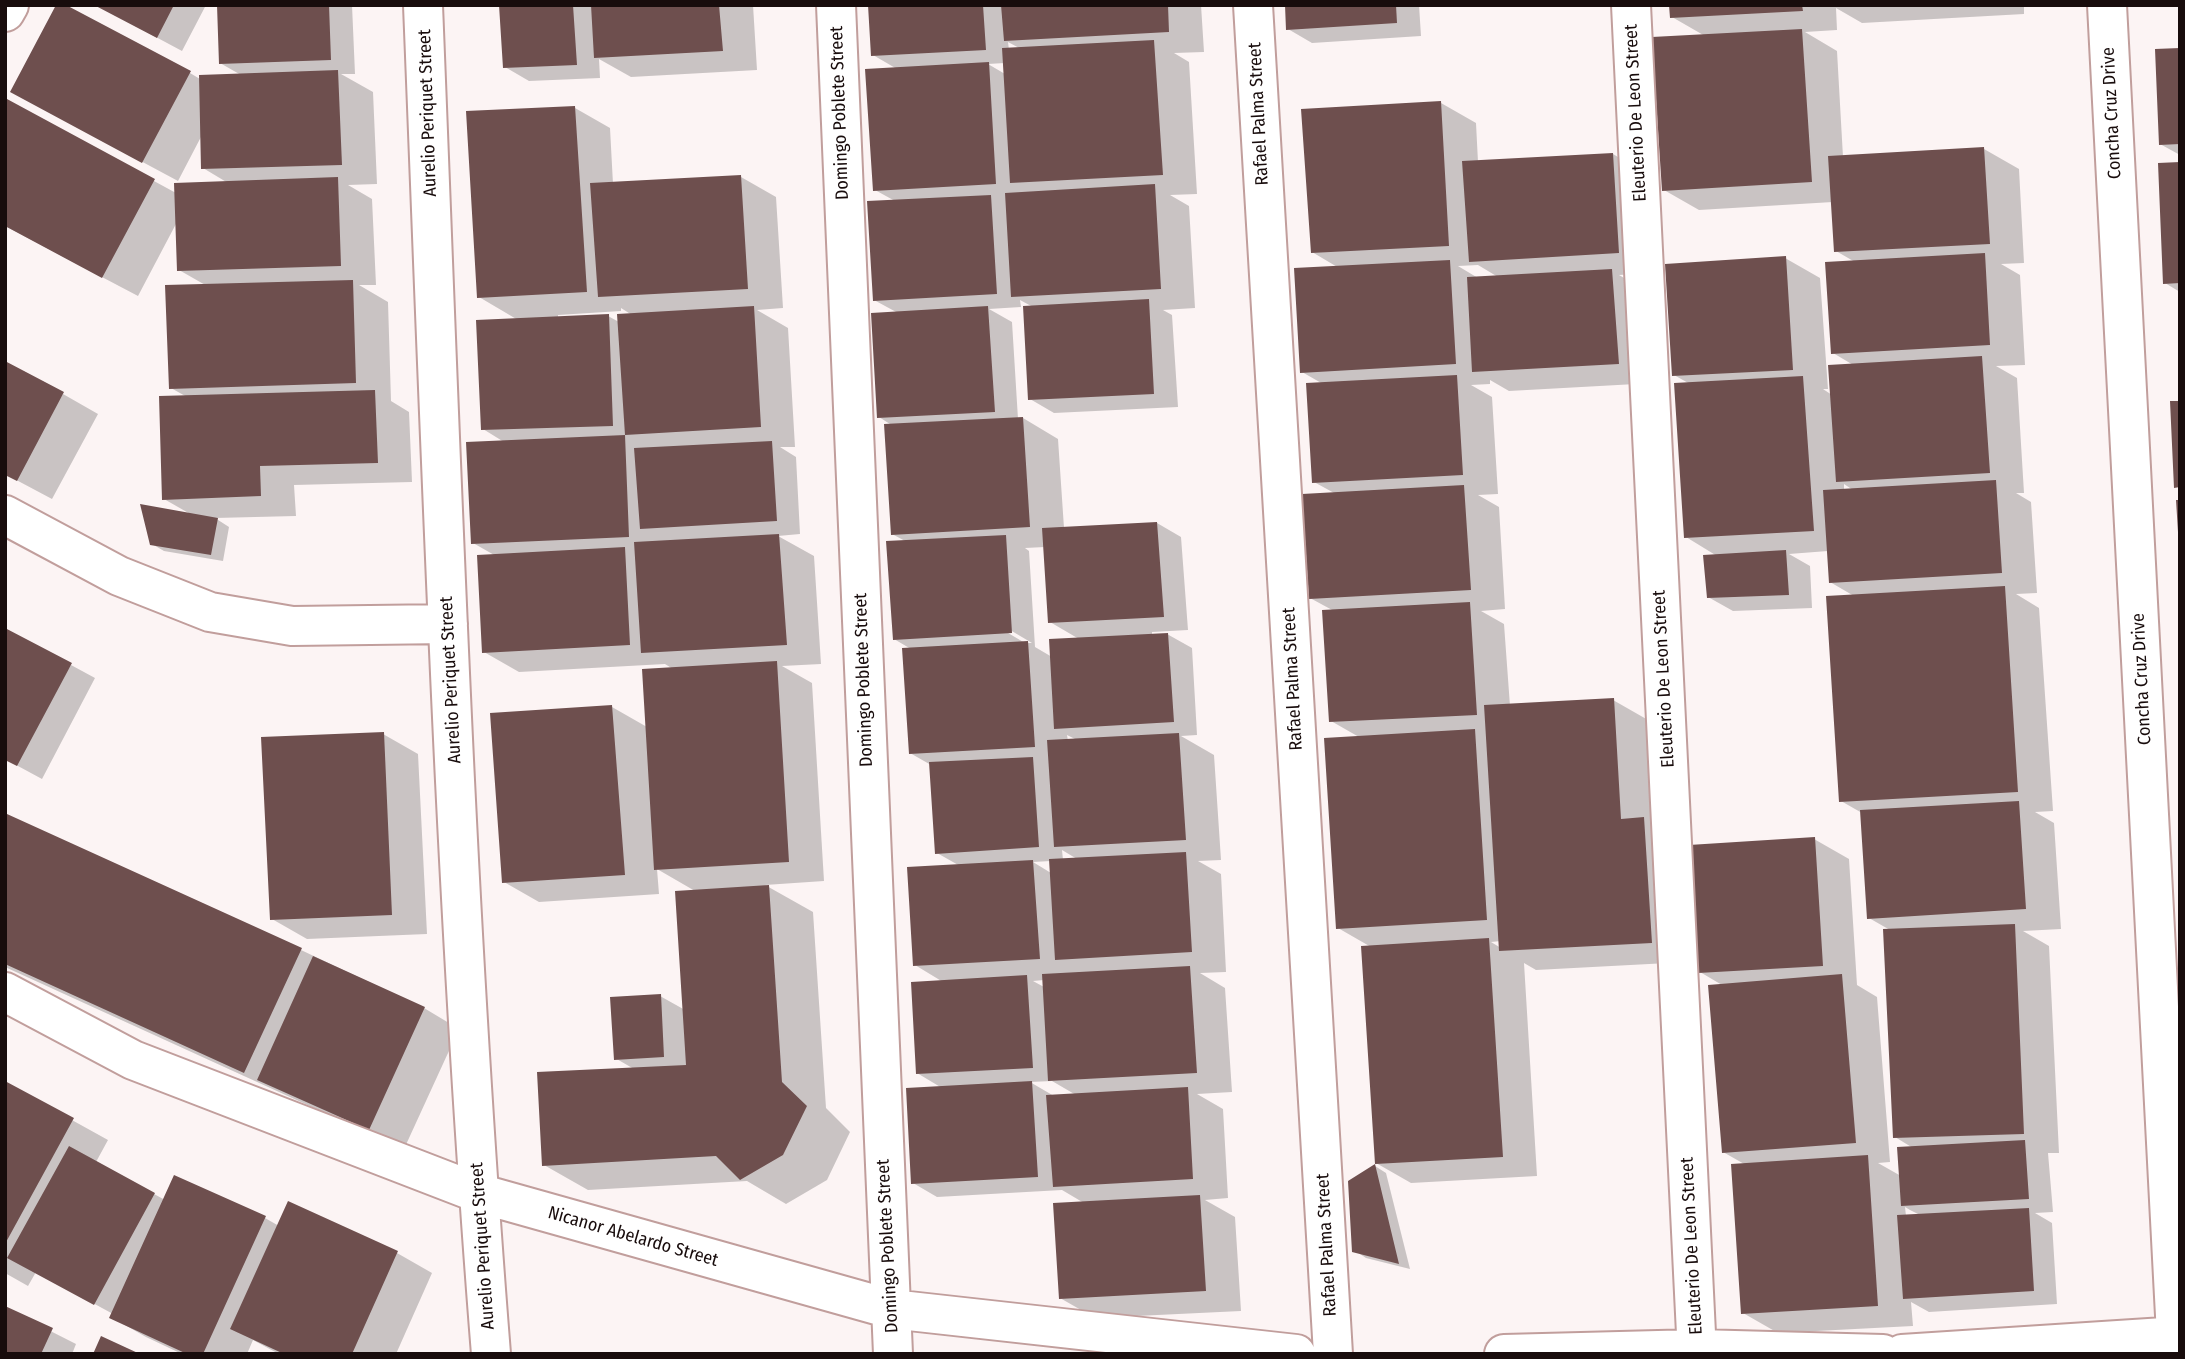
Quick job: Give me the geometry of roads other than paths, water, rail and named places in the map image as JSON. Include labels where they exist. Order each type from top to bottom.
[{"type":"street","points":[[5,12],[9,5]]},
{"type":"street","name":"Aurelio Periquet Street","points":[[423,5],[448,624],[478,1194],[491,1354]]},
{"type":"street","name":"Domingo Poblete Street","points":[[836,5],[893,1354]]},
{"type":"street","name":"Rafael Palma Street","points":[[1253,5],[1333,1354]]},
{"type":"street","name":"Eleuterio De Leon Street","points":[[1631,5],[1697,1351]]},
{"type":"street","name":"Concha Cruz Drive","points":[[2107,5],[2178,1342]]},
{"type":"street","points":[[5,515],[119,576],[210,612],[292,626],[448,624]]},
{"type":"street","name":"Nicanor Abelardo Street","points":[[5,992],[133,1059],[478,1194],[891,1309],[1296,1354]]},
{"type":"street","points":[[1902,1354],[2178,1342]]},
{"type":"street","points":[[1504,1354],[1697,1351],[1883,1354]]}]
